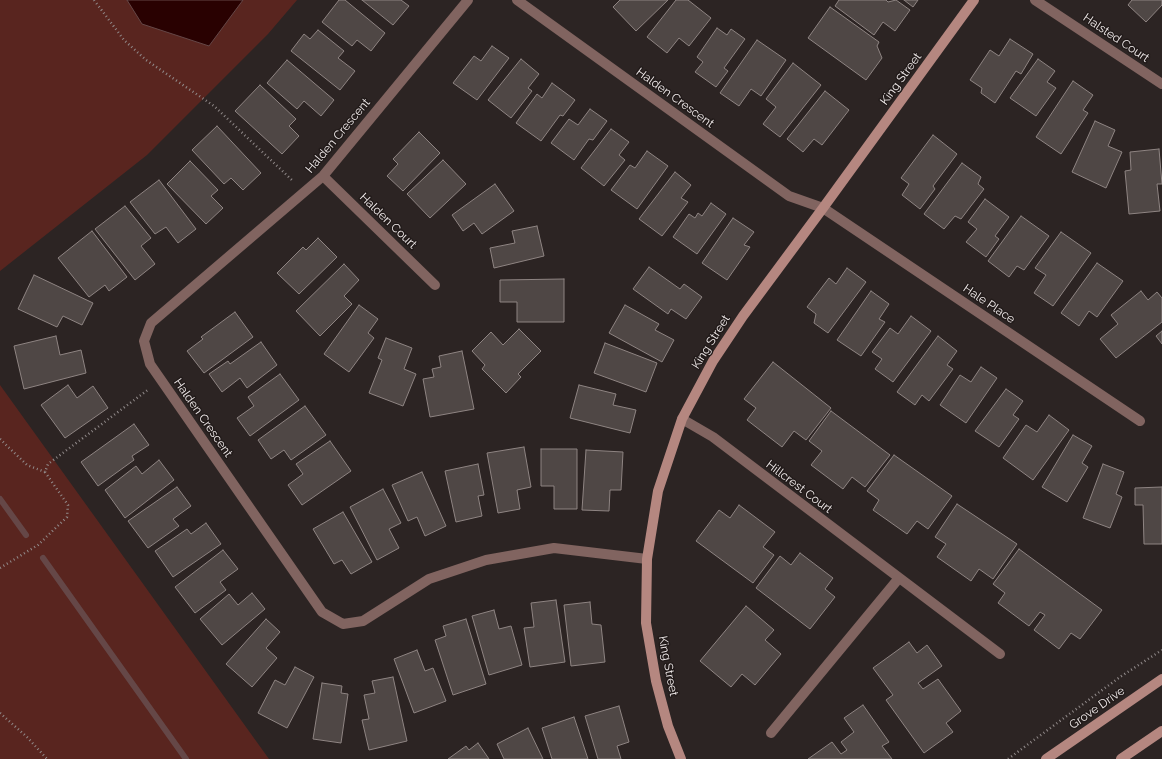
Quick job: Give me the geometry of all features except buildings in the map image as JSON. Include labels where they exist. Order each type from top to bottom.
[{"type":"street","name":"Halden Crescent","points":[[468,0],[323,176],[305,193],[165,309],[151,323],[144,341],[150,364],[322,612],[343,624],[363,621],[429,579],[486,560],[554,548],[648,559]]},
{"type":"street","name":"Halden Crescent","points":[[516,0],[789,196],[824,208]]},
{"type":"street","name":"King Street","points":[[681,759],[668,726],[656,681],[646,623],[648,559],[658,491],[682,419],[713,361],[743,316],[824,208],[974,0]]},
{"type":"street","name":"Halsted Court","points":[[1035,0],[1162,84]]},
{"type":"street","name":"Halden Court","points":[[323,176],[434,285]]},
{"type":"street","name":"Hale Place","points":[[824,208],[1140,421]]},
{"type":"street","name":"Hillcrest Court","points":[[682,419],[712,437],[1000,654]]},
{"type":"street","points":[[771,733],[899,578]]},
{"type":"street","name":"Grove Drive","points":[[1046,759],[1162,679]]},
{"type":"street","points":[[1121,759],[1162,731]]},
{"type":"path","points":[[94,0],[124,40],[146,60],[214,106],[305,193]]},
{"type":"path","points":[[44,472],[48,464],[161,381]]},
{"type":"path","points":[[0,439],[28,465],[44,472],[68,505],[67,517],[38,545],[0,568]]},
{"type":"path","points":[[1008,759],[1120,677],[1162,650]]},
{"type":"path","points":[[0,713],[27,737],[47,759]]},
{"type":"shaded area","points":[[0,0],[297,0],[268,34],[147,155],[0,271]]},
{"type":"shaded area","points":[[127,0],[243,0],[209,46],[142,24]]},
{"type":"shaded area","points":[[0,385],[269,759],[0,759]]},
{"type":"waterway","points":[[0,499],[26,535]]},
{"type":"waterway","points":[[43,558],[186,759]]}]
